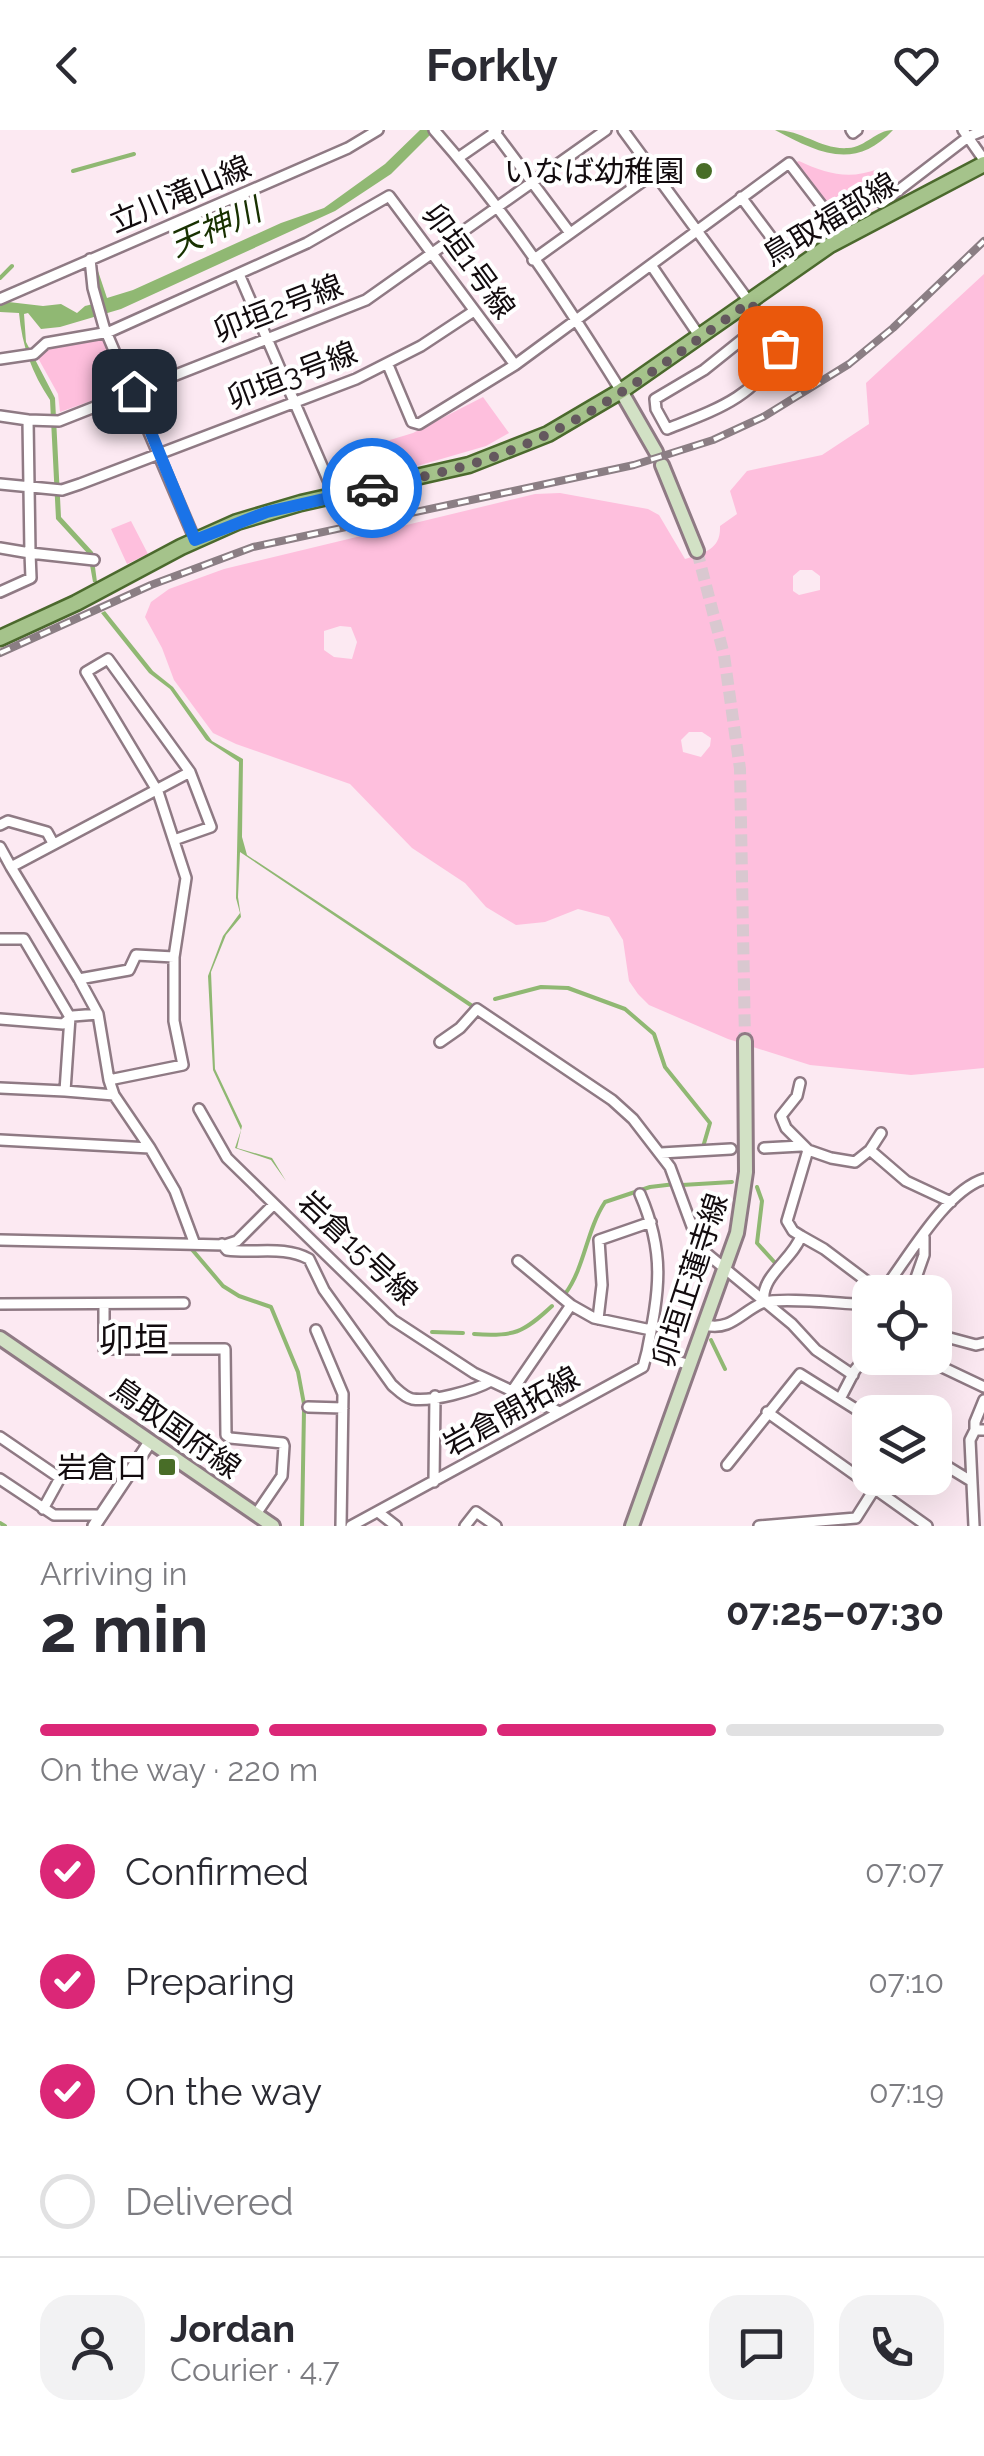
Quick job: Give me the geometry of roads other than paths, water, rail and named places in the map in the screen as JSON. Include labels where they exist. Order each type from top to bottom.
[{"type":"main road","name":"鳥取福部線","points":[[0,638],[195,540],[252,517],[451,470],[503,454],[566,425],[622,391],[846,236],[984,162]]},
{"type":"main road","points":[[622,391],[659,458],[697,551]]},
{"type":"main road","name":"卯垣正蓮寺線","points":[[632,1526],[726,1268],[745,1197],[745,1041]]},
{"type":"main road","name":"鳥取国府線","points":[[0,1338],[273,1526]]},
{"type":"street","name":"立川滝山線","points":[[2,297],[348,148],[378,130]]},
{"type":"street","points":[[458,158],[496,130],[570,233]]},
{"type":"street","name":"卯垣2号線","points":[[28,420],[54,421],[366,300],[606,130]]},
{"type":"street","points":[[624,130],[780,348],[756,385],[733,402],[648,436]]},
{"type":"street","points":[[882,203],[966,134],[984,130]]},
{"type":"street","points":[[435,132],[496,208],[622,391]]},
{"type":"street","points":[[966,134],[984,162]]},
{"type":"street","points":[[388,365],[412,422],[419,424],[515,365],[793,160],[846,236]]},
{"type":"street","points":[[533,260],[654,173]]},
{"type":"street","name":"卯垣1号線","points":[[0,359],[30,355],[46,343],[109,332],[330,232],[389,196],[515,365]]},
{"type":"street","points":[[740,197],[796,268]]},
{"type":"street","points":[[90,259],[102,320],[195,540]]},
{"type":"street","points":[[651,264],[700,337]]},
{"type":"street","points":[[239,274],[335,496]]},
{"type":"street","name":"卯垣3号線","points":[[28,487],[57,490],[388,365],[474,311]]},
{"type":"street","points":[[667,429],[655,399],[704,370],[764,322]]},
{"type":"street","points":[[0,416],[28,420],[31,578],[0,592]]},
{"type":"street","points":[[0,484],[28,487]]},
{"type":"street","points":[[0,548],[91,560]]},
{"type":"street","points":[[109,1080],[183,1065],[174,1022],[174,956],[186,878],[158,792],[86,672],[108,660],[190,772],[210,827],[174,840]]},
{"type":"street","points":[[11,867],[190,772]]},
{"type":"street","points":[[0,825],[8,821],[47,832],[53,843]]},
{"type":"street","points":[[0,847],[98,1014],[114,1095],[176,1191],[194,1242]]},
{"type":"street","points":[[0,939],[24,939],[70,1017],[65,1092]]},
{"type":"street","points":[[79,980],[129,970],[136,956],[174,956]]},
{"type":"street","points":[[440,1042],[460,1028],[477,1008],[612,1100],[661,1153],[677,1180],[700,1248],[792,1324],[816,1350],[852,1375],[840,1399]]},
{"type":"street","points":[[0,1019],[63,1024],[70,1017],[98,1014]]},
{"type":"street","points":[[800,1083],[781,1122],[805,1148]]},
{"type":"street","points":[[0,1088],[114,1095]]},
{"type":"street","name":"岩倉15号線","points":[[199,1109],[227,1158],[393,1320],[490,1381],[560,1412]]},
{"type":"street","points":[[764,1148],[805,1148],[855,1162],[870,1150],[881,1133]]},
{"type":"street","points":[[0,1140],[150,1148]]},
{"type":"street","points":[[805,1148],[788,1222],[792,1231],[858,1275]]},
{"type":"street","points":[[661,1153],[732,1149]]},
{"type":"street","points":[[870,1150],[906,1181],[951,1202]]},
{"type":"street","points":[[894,1275],[963,1189],[984,1178]]},
{"type":"street","points":[[640,1194],[651,1222],[659,1273],[658,1305],[648,1352],[690,1365]]},
{"type":"street","points":[[0,1240],[222,1244],[238,1241],[274,1204]]},
{"type":"street","points":[[598,1319],[602,1285],[600,1240],[651,1222]]},
{"type":"street","points":[[764,1302],[764,1288],[801,1236]]},
{"type":"street","points":[[917,1275],[924,1255],[924,1236]]},
{"type":"street","points":[[222,1244],[234,1251],[269,1250],[309,1258],[324,1290],[392,1386],[413,1399],[450,1396],[490,1381]]},
{"type":"street","points":[[309,1258],[322,1247]]},
{"type":"street","points":[[518,1262],[583,1314],[652,1330]]},
{"type":"street","points":[[705,1325],[730,1325],[764,1302],[852,1304]]},
{"type":"street","points":[[0,1304],[184,1303]]},
{"type":"street","points":[[104,1304],[104,1349],[224,1349],[226,1435],[283,1442],[284,1446],[282,1476],[256,1514]]},
{"type":"street","points":[[512,1392],[571,1305]]},
{"type":"street","points":[[316,1330],[343,1394],[341,1526]]},
{"type":"street","points":[[952,1339],[983,1348]]},
{"type":"street","name":"岩倉開拓線","points":[[351,1526],[643,1367],[648,1352]]},
{"type":"street","points":[[952,1372],[984,1387]]},
{"type":"street","points":[[727,1465],[800,1374],[852,1407]]},
{"type":"street","points":[[434,1482],[435,1396]]},
{"type":"street","points":[[974,1526],[970,1440],[980,1430],[974,1422],[984,1400]]},
{"type":"street","points":[[308,1407],[343,1408]]},
{"type":"street","points":[[767,1412],[852,1472]]},
{"type":"street","points":[[0,1438],[60,1478],[44,1509]]},
{"type":"street","points":[[94,1526],[150,1442]]},
{"type":"street","points":[[952,1469],[971,1481]]},
{"type":"street","points":[[0,1479],[54,1514],[102,1514]]},
{"type":"street","points":[[759,1526],[857,1522],[871,1495]]},
{"type":"street","points":[[885,1495],[927,1526]]},
{"type":"street","points":[[378,1512],[396,1526]]},
{"type":"street","points":[[465,1526],[476,1512],[496,1526]]},
{"type":"waterway","points":[[73,171],[134,154]]},
{"type":"waterway","points":[[0,278],[12,266]]},
{"type":"waterway","points":[[495,999],[541,987],[568,988],[625,1009],[654,1034],[665,1067],[710,1123],[703,1147]]},
{"type":"waterway","points":[[682,1185],[732,1182]]},
{"type":"waterway","points":[[565,1294],[605,1202],[650,1187],[675,1184]]},
{"type":"waterway","points":[[757,1187],[762,1201],[757,1243],[777,1265]]},
{"type":"waterway","points":[[189,1246],[223,1286],[271,1307],[298,1372],[304,1404]]},
{"type":"waterway","points":[[474,1334],[517,1331],[552,1306]]},
{"type":"waterway","points":[[432,1332],[463,1333]]},
{"type":"waterway","points":[[711,1340],[725,1369]]},
{"type":"waterway","points":[[302,1526],[304,1410]]},
{"type":"waterway","points":[[0,1523],[5,1526]]},
{"type":"tunnel","points":[[697,551],[724,655],[740,769],[745,1041]]},
{"type":"railway","points":[[0,653],[151,585],[253,547],[634,465],[713,440],[763,417],[849,364],[893,328],[984,241]]},
{"type":"place","name":"いなば幼稚園","points":[[704,171]]},
{"type":"place","name":"岩倉口","points":[[167,1467]]},
{"type":"district","name":"卯垣","points":[[134,1339]]},
{"type":"water label","name":"天神川","points":[[215,227]]}]
